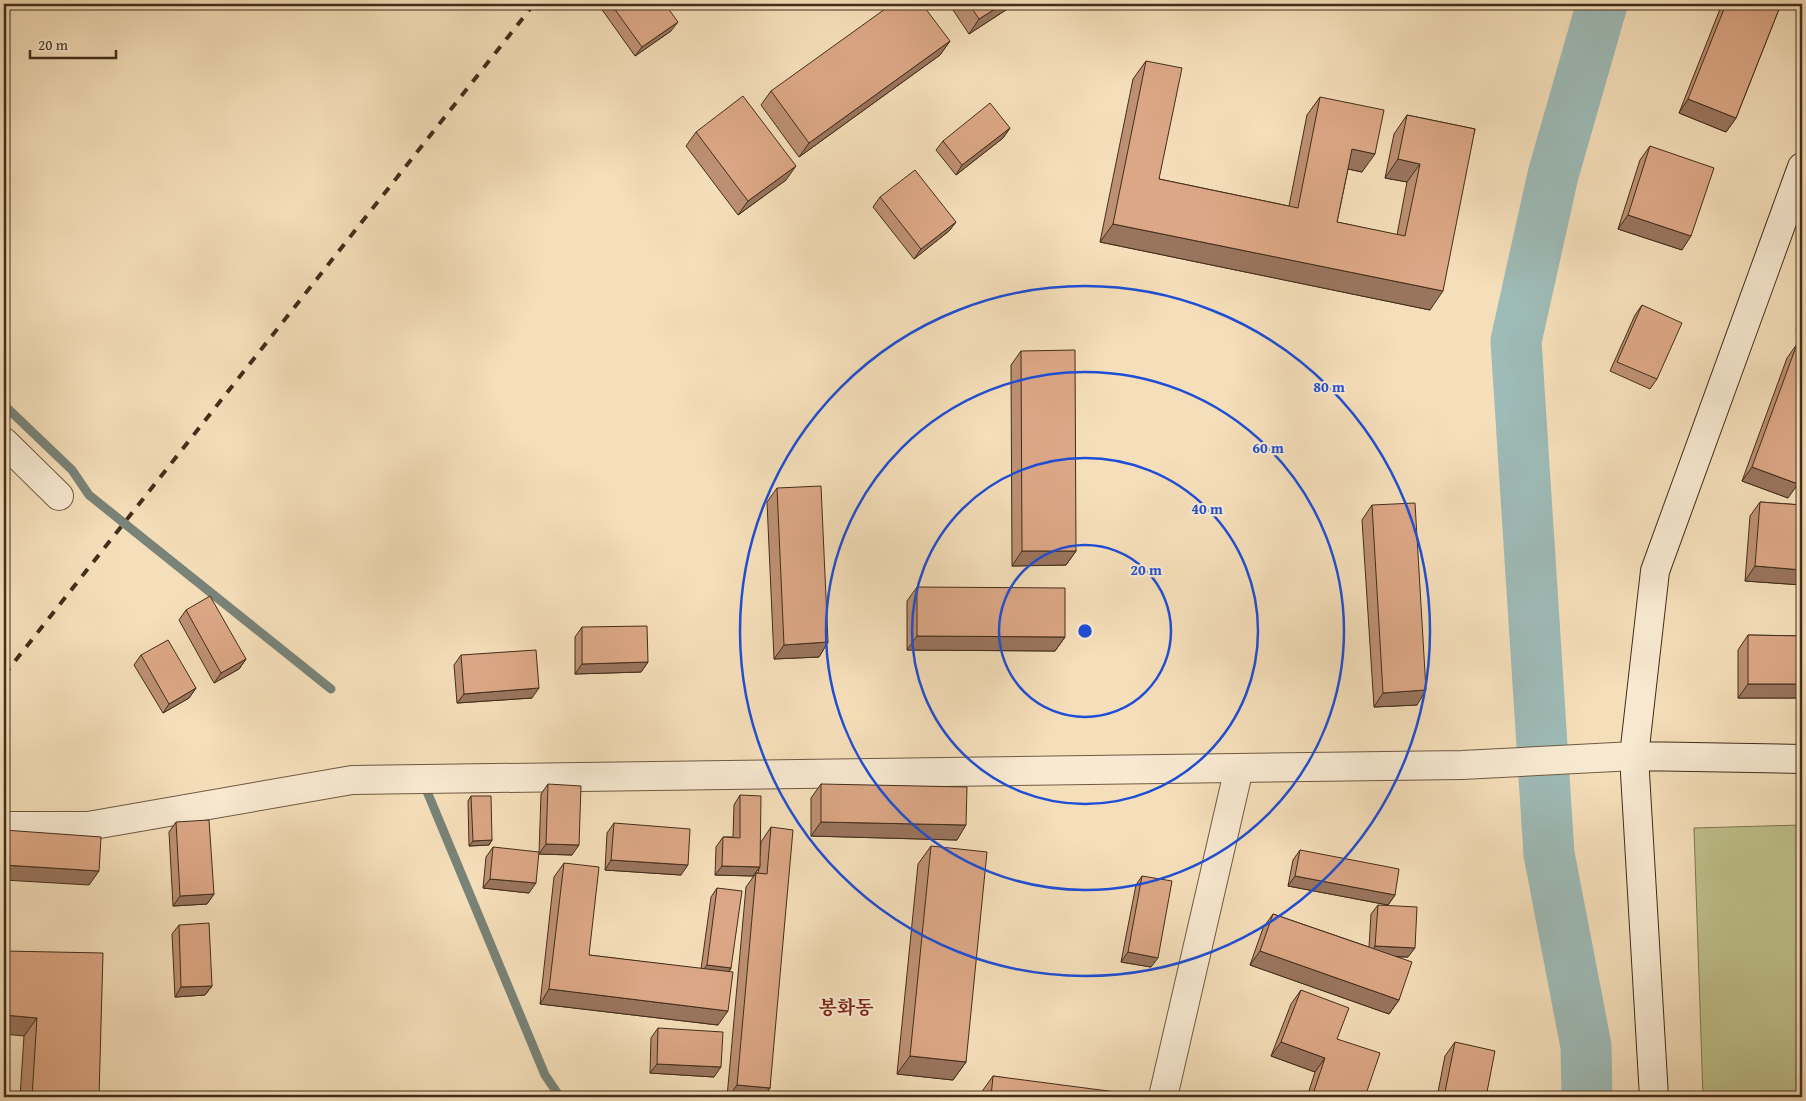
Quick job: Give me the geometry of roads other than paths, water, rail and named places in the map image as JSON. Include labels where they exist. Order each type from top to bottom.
[{"type":"street","points":[[1654,1097],[1634,756],[1655,571],[1802,167]]},
{"type":"street","points":[[4,442],[59,496]]},
{"type":"street","points":[[4,826],[88,826],[352,780],[1462,765],[1634,756],[1802,759]]},
{"type":"street","points":[[1163,1097],[1239,768]]},
{"type":"waterway","points":[[1587,1097],[1586,1046],[1549,854],[1516,341],[1553,175],[1602,4]]},
{"type":"waterway","points":[[4,405],[72,470],[89,495],[331,689]]},
{"type":"waterway","points":[[426,789],[545,1075],[560,1097]]},
{"type":"railway","points":[[4,675],[534,4]]},
{"type":"district","name":"봉화동","points":[[846,1007]]}]
